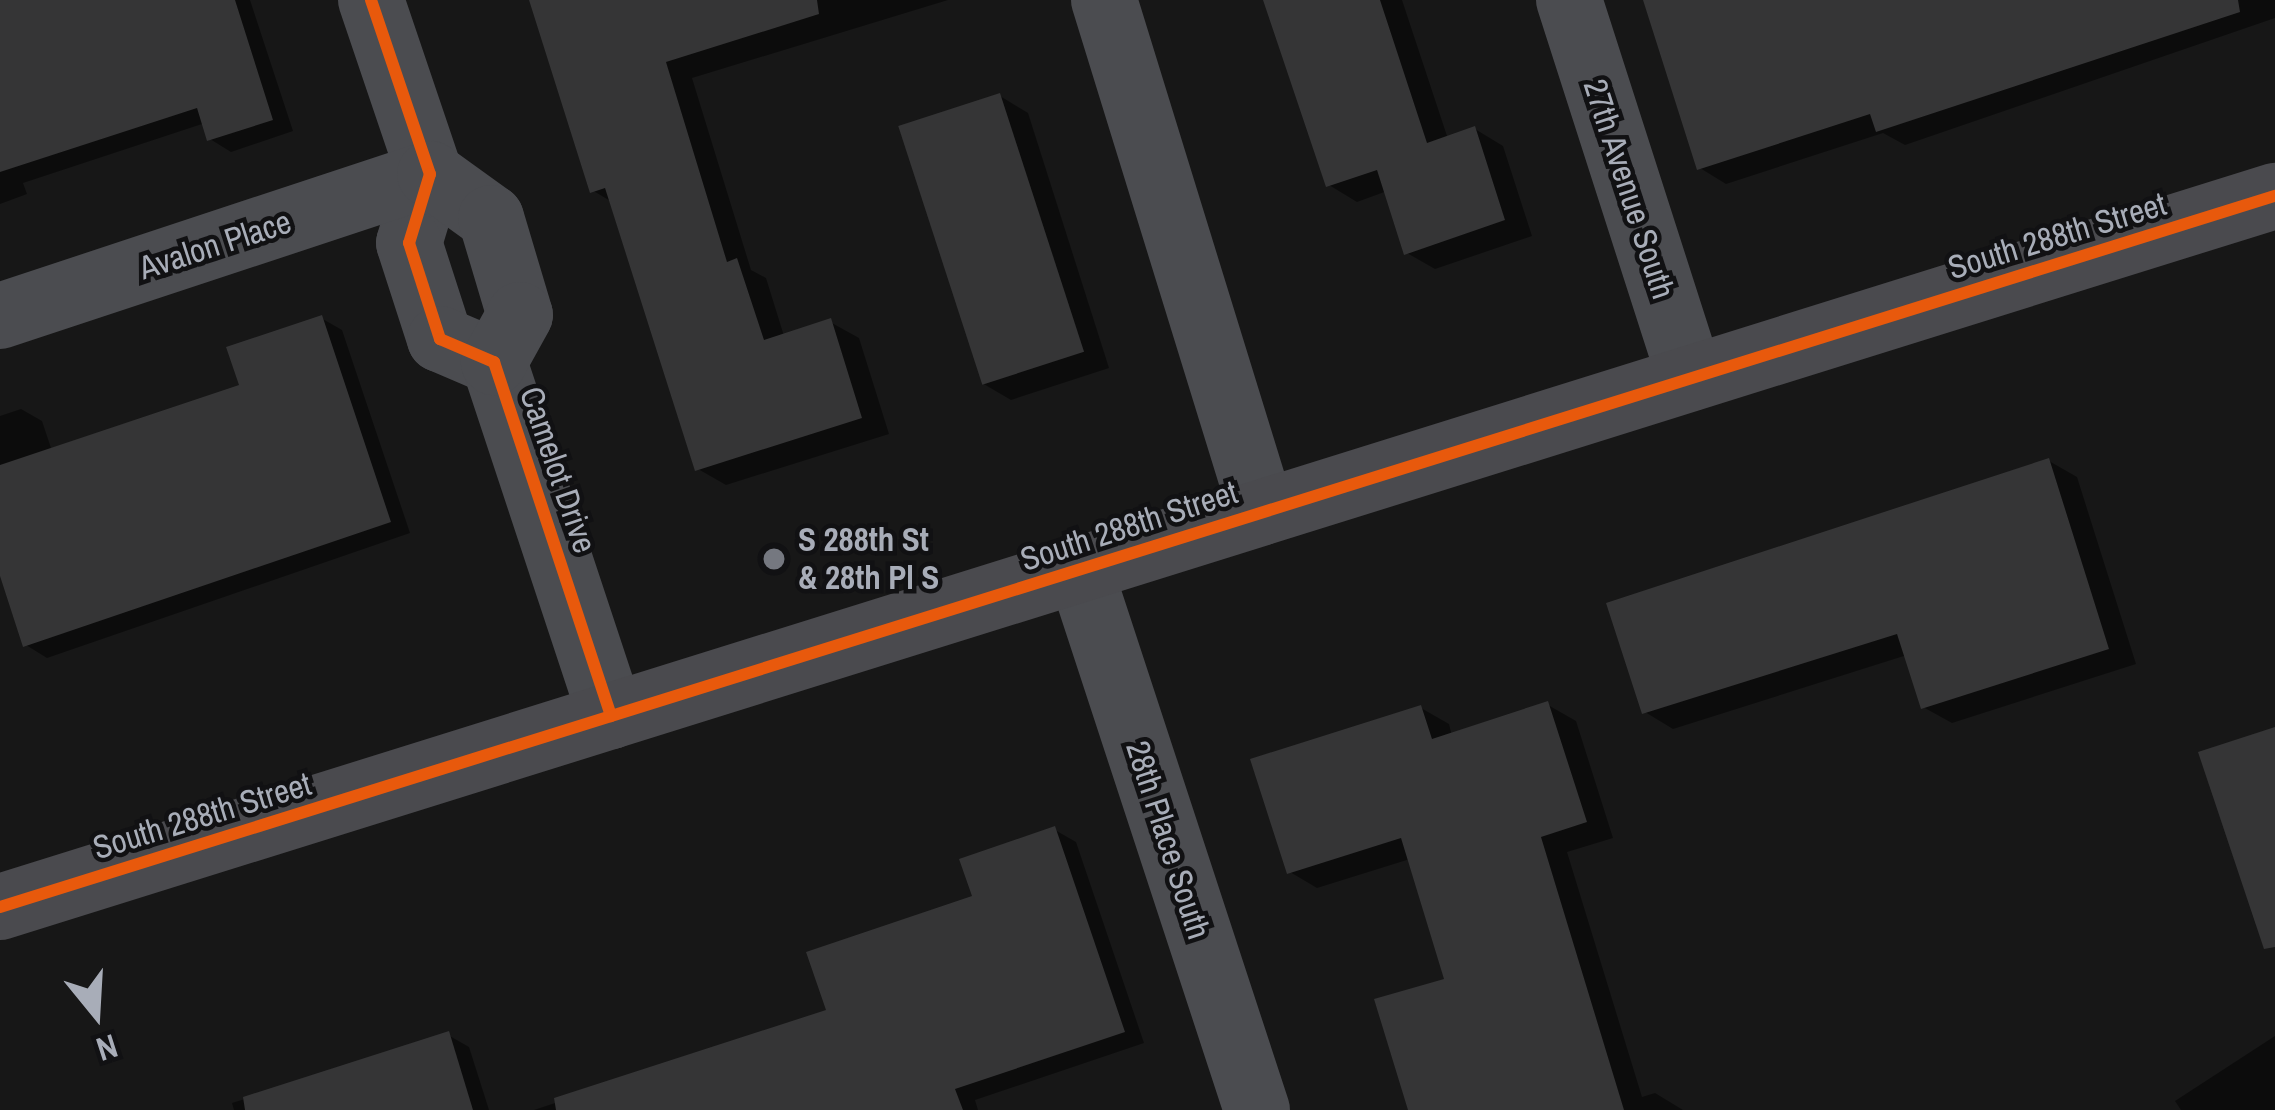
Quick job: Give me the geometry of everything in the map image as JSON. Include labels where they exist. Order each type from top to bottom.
[{"type":"main road","name":"South 288th Street","points":[[0,907],[2275,196]]},
{"type":"street","points":[[371,0],[430,174]]},
{"type":"street","points":[[1104,0],[1262,512]]},
{"type":"street","name":"27th Avenue South","points":[[1569,0],[1690,378]]},
{"type":"street","name":"Avalon Place","points":[[0,316],[430,174]]},
{"type":"street","name":"Camelot Drive","points":[[494,362],[440,339],[409,243],[430,174],[491,218],[520,315],[494,362],[611,716]]},
{"type":"street","name":"28th Place South","points":[[1080,570],[1257,1110]]},
{"type":"building","points":[[0,0],[235,0],[273,120],[207,141],[197,108],[0,172]]},
{"type":"building","points":[[529,0],[817,0],[819,14],[666,62],[727,262],[737,258],[764,340],[831,318],[862,418],[695,471],[605,188],[590,193]]},
{"type":"building","points":[[1263,0],[1380,0],[1427,143],[1475,126],[1505,220],[1404,255],[1377,170],[1326,187]]},
{"type":"building","points":[[1643,0],[2238,0],[2240,12],[1876,132],[1870,114],[1697,170]]},
{"type":"building","points":[[1000,93],[1084,352],[982,385],[898,126]]},
{"type":"building","points":[[322,315],[391,522],[23,647],[0,576],[0,465],[239,385],[226,347]]},
{"type":"building","points":[[2049,458],[2109,649],[1921,709],[1897,634],[1642,714],[1606,603]]},
{"type":"building","points":[[1548,701],[1587,822],[1541,837],[1624,1110],[1408,1110],[1374,999],[1444,979],[1401,838],[1287,874],[1250,759],[1421,705],[1432,739]]},
{"type":"building","points":[[2275,727],[2275,947],[2264,949],[2198,752]]},
{"type":"building","points":[[1055,826],[1125,1032],[955,1089],[963,1110],[556,1110],[554,1098],[826,1010],[806,952],[972,896],[959,859]]},
{"type":"building","points":[[449,1031],[473,1110],[245,1110],[243,1097]]},
{"type":"cycle path","points":[[371,0],[430,174],[409,243],[440,339],[494,362],[611,716]]},
{"type":"cycle path","points":[[0,907],[2275,196]]},
{"type":"place","name":"S 288th St & 28th Pl S","points":[[774,559]]}]
